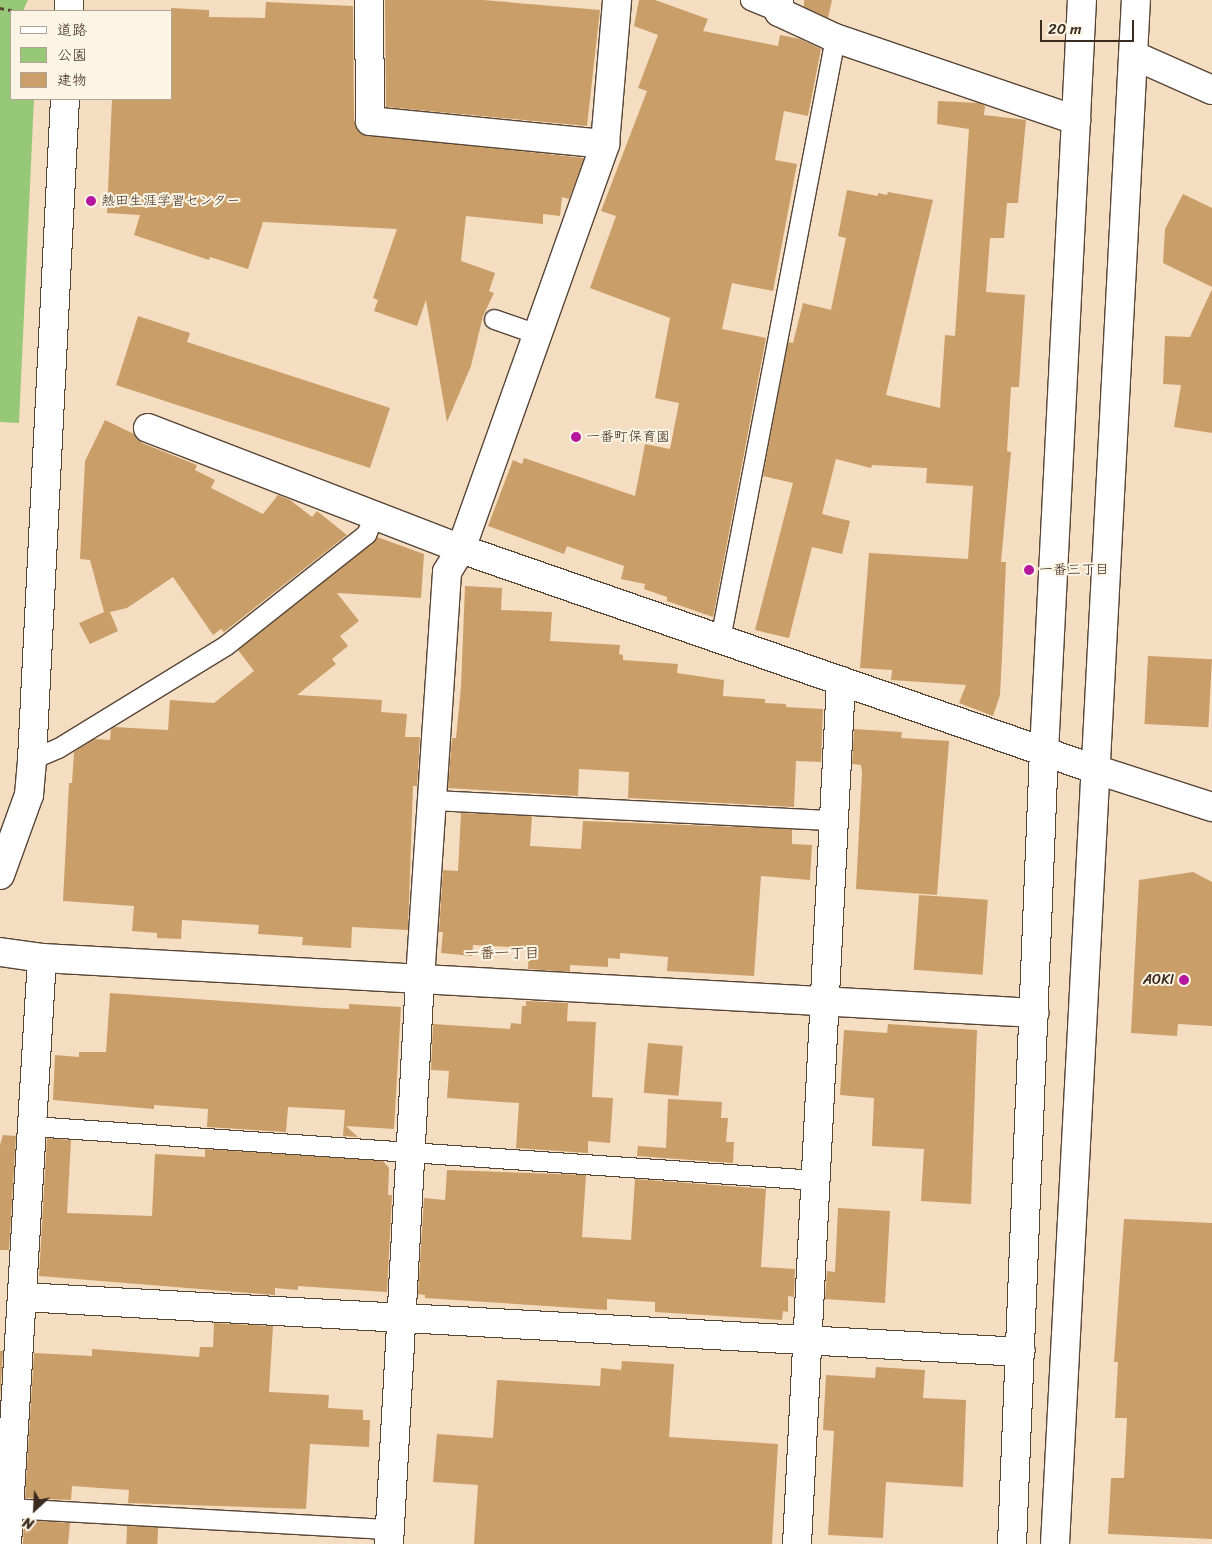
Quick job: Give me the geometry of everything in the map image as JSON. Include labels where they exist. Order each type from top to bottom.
[{"type":"street","points":[[369,0],[370,121],[605,144]]},
{"type":"street","points":[[390,1537],[420,979],[433,800],[446,572],[461,549],[605,144],[617,0]]},
{"type":"street","points":[[1012,1544],[1044,752],[1082,0]]},
{"type":"street","points":[[1055,1544],[1094,769],[1136,0]]},
{"type":"street","points":[[779,6],[835,38],[1076,120]]},
{"type":"street","points":[[1133,55],[1212,90]]},
{"type":"street","points":[[0,875],[29,795],[65,100]]},
{"type":"street","points":[[148,428],[374,517],[461,549],[1044,752],[1212,807]]},
{"type":"street","points":[[798,1544],[841,681]]},
{"type":"street","points":[[0,952],[42,958],[1034,1013]]},
{"type":"street","points":[[7,1544],[42,958]]},
{"type":"street","points":[[22,1297],[1020,1352]]},
{"type":"lane","points":[[750,0],[779,6]]},
{"type":"lane","points":[[720,639],[835,38]]},
{"type":"lane","points":[[494,319],[537,334]]},
{"type":"lane","points":[[32,759],[58,748],[226,645],[366,534],[374,517]]},
{"type":"lane","points":[[433,800],[834,820]]},
{"type":"lane","points":[[32,1126],[816,1180]]},
{"type":"lane","points":[[9,1508],[390,1537]]},
{"type":"green space","points":[[0,0],[28,0],[23,10],[10,10],[10,100],[34,100],[19,423],[0,422]]},
{"type":"building","points":[[385,0],[483,0],[600,10],[587,126],[386,107]]},
{"type":"building","points":[[639,0],[655,0],[708,19],[703,31],[778,46],[780,35],[800,39],[821,49],[808,116],[784,111],[775,160],[797,164],[773,291],[732,283],[722,329],[766,338],[713,617],[667,601],[667,597],[644,589],[645,584],[621,579],[624,566],[567,546],[564,554],[488,526],[513,460],[522,464],[524,458],[635,496],[645,444],[670,449],[679,403],[655,398],[670,318],[590,288],[616,216],[601,211],[647,91],[638,88],[658,35],[634,26]]},
{"type":"building","points":[[804,0],[832,0],[828,18],[804,7]]},
{"type":"building","points":[[266,2],[353,6],[354,121],[362,134],[584,158],[569,199],[562,197],[560,216],[543,214],[543,224],[466,216],[461,261],[495,273],[489,291],[494,293],[483,316],[471,366],[447,422],[426,300],[417,326],[374,311],[378,300],[373,298],[397,229],[263,222],[248,269],[210,257],[209,260],[134,235],[140,215],[107,213],[112,100],[172,100],[171,8],[209,10],[209,17],[265,18]]},
{"type":"building","points":[[938,101],[979,103],[985,106],[984,115],[1026,120],[1018,203],[1007,203],[1004,238],[990,238],[986,292],[1025,295],[1019,387],[1011,387],[1007,451],[1011,452],[1001,562],[1006,562],[1000,695],[993,716],[959,703],[966,685],[891,680],[892,670],[860,668],[869,553],[968,559],[973,486],[926,483],[927,468],[872,465],[871,468],[836,459],[822,514],[850,521],[842,554],[812,547],[789,638],[755,630],[793,483],[763,476],[788,342],[793,343],[803,303],[831,310],[846,238],[838,236],[847,190],[878,196],[878,193],[887,195],[888,192],[933,200],[886,395],[940,408],[945,335],[955,336],[969,129],[937,124]]},
{"type":"building","points":[[1183,194],[1212,208],[1212,287],[1163,263],[1165,229]]},
{"type":"building","points":[[1212,289],[1212,433],[1174,427],[1181,385],[1163,384],[1165,336],[1190,337]]},
{"type":"building","points":[[138,316],[190,333],[187,342],[390,408],[370,468],[116,385]]},
{"type":"building","points":[[105,420],[134,434],[142,443],[197,465],[195,470],[215,480],[211,488],[263,514],[278,495],[290,500],[312,517],[317,511],[347,535],[224,632],[221,629],[213,635],[173,577],[127,608],[110,612],[118,631],[90,644],[79,623],[104,612],[90,560],[80,559],[85,461]]},
{"type":"building","points":[[377,537],[424,554],[421,598],[337,593],[359,621],[340,636],[348,646],[332,659],[336,664],[297,695],[382,700],[381,712],[407,714],[405,737],[420,737],[417,786],[413,786],[408,930],[352,927],[351,948],[302,945],[303,937],[258,934],[259,925],[182,920],[181,939],[157,938],[157,933],[132,931],[134,906],[63,901],[69,783],[72,783],[74,752],[94,739],[110,740],[111,729],[114,727],[168,730],[170,700],[214,703],[254,671],[238,650]]},
{"type":"building","points":[[465,586],[502,588],[501,610],[552,612],[550,641],[620,645],[619,654],[623,655],[623,660],[678,664],[677,673],[724,680],[723,696],[765,699],[765,703],[786,704],[786,707],[823,709],[821,762],[796,761],[794,807],[628,798],[629,772],[579,769],[578,796],[448,788],[452,738],[456,738],[461,687]]},
{"type":"building","points":[[1148,656],[1212,659],[1208,727],[1144,724]]},
{"type":"building","points":[[854,729],[902,732],[901,738],[949,741],[937,895],[856,889],[862,773],[861,765],[852,764]]},
{"type":"building","points":[[461,813],[532,816],[530,846],[581,849],[583,821],[792,829],[792,844],[812,845],[810,880],[761,876],[754,976],[667,971],[668,957],[620,953],[620,959],[608,958],[608,967],[570,965],[570,972],[528,969],[529,948],[473,945],[472,956],[441,953],[443,932],[439,932],[443,870],[458,871]]},
{"type":"building","points":[[1193,872],[1212,882],[1212,1026],[1178,1024],[1177,1036],[1131,1033],[1139,880]]},
{"type":"building","points":[[919,895],[988,900],[983,975],[914,970]]},
{"type":"building","points":[[110,993],[324,1008],[349,1009],[349,1004],[401,1007],[394,1129],[346,1126],[358,1137],[343,1136],[345,1110],[288,1107],[286,1132],[207,1127],[208,1109],[154,1105],[154,1109],[53,1100],[55,1055],[79,1057],[79,1052],[106,1052]]},
{"type":"building","points":[[526,1001],[568,1003],[567,1021],[596,1022],[592,1097],[613,1098],[610,1143],[588,1141],[588,1153],[516,1148],[519,1103],[447,1098],[449,1071],[431,1070],[433,1024],[510,1029],[511,1023],[521,1024],[522,1006],[526,1006]]},
{"type":"building","points":[[888,1024],[977,1030],[971,1204],[921,1201],[924,1149],[872,1146],[874,1098],[840,1095],[844,1030],[887,1033]]},
{"type":"building","points":[[648,1043],[683,1046],[679,1096],[644,1093]]},
{"type":"building","points":[[668,1099],[722,1102],[721,1118],[728,1118],[726,1142],[734,1142],[733,1163],[637,1156],[638,1146],[666,1148]]},
{"type":"building","points":[[3,1135],[16,1136],[9,1250],[0,1250],[0,1145]]},
{"type":"building","points":[[47,1138],[71,1140],[67,1213],[152,1216],[155,1154],[205,1157],[205,1149],[383,1161],[389,1168],[388,1195],[392,1195],[387,1292],[298,1286],[298,1290],[275,1288],[275,1295],[39,1276]]},
{"type":"building","points":[[447,1170],[586,1175],[582,1237],[631,1240],[635,1179],[766,1189],[761,1267],[795,1269],[794,1297],[788,1296],[788,1312],[783,1311],[782,1320],[655,1312],[655,1302],[607,1299],[607,1310],[425,1298],[425,1295],[418,1294],[424,1198],[445,1200]]},
{"type":"building","points":[[838,1208],[890,1211],[885,1303],[825,1299],[827,1271],[835,1272]]},
{"type":"building","points":[[1124,1219],[1212,1223],[1212,1539],[1108,1534],[1111,1478],[1124,1478],[1127,1418],[1115,1418],[1118,1362],[1114,1362]]},
{"type":"building","points":[[214,1323],[273,1326],[269,1392],[329,1395],[328,1408],[363,1410],[363,1420],[370,1420],[369,1447],[310,1444],[306,1509],[128,1503],[129,1490],[72,1486],[71,1500],[25,1498],[34,1353],[92,1356],[92,1349],[199,1357],[200,1347],[213,1347]]},
{"type":"building","points":[[0,1351],[3,1351],[0,1399]]},
{"type":"building","points":[[622,1361],[674,1364],[669,1437],[778,1444],[772,1544],[474,1544],[478,1485],[433,1482],[437,1434],[493,1438],[497,1380],[600,1386],[601,1368],[621,1370]]},
{"type":"building","points":[[876,1367],[925,1370],[923,1398],[966,1400],[963,1487],[886,1482],[883,1538],[828,1535],[834,1431],[823,1430],[826,1375],[875,1378]]},
{"type":"building","points":[[24,1520],[70,1523],[68,1544],[23,1544]]},
{"type":"building","points":[[127,1526],[158,1527],[157,1544],[126,1544]]},
{"type":"place","name":"熱田生涯学習センター","points":[[91,201]]},
{"type":"place","name":"一番町保育園","points":[[576,437]]},
{"type":"place","name":"一番三丁目","points":[[1029,570]]},
{"type":"place","name":"AOKI","points":[[1184,980]]},
{"type":"district","name":"一番一丁目","points":[[502,954]]}]
